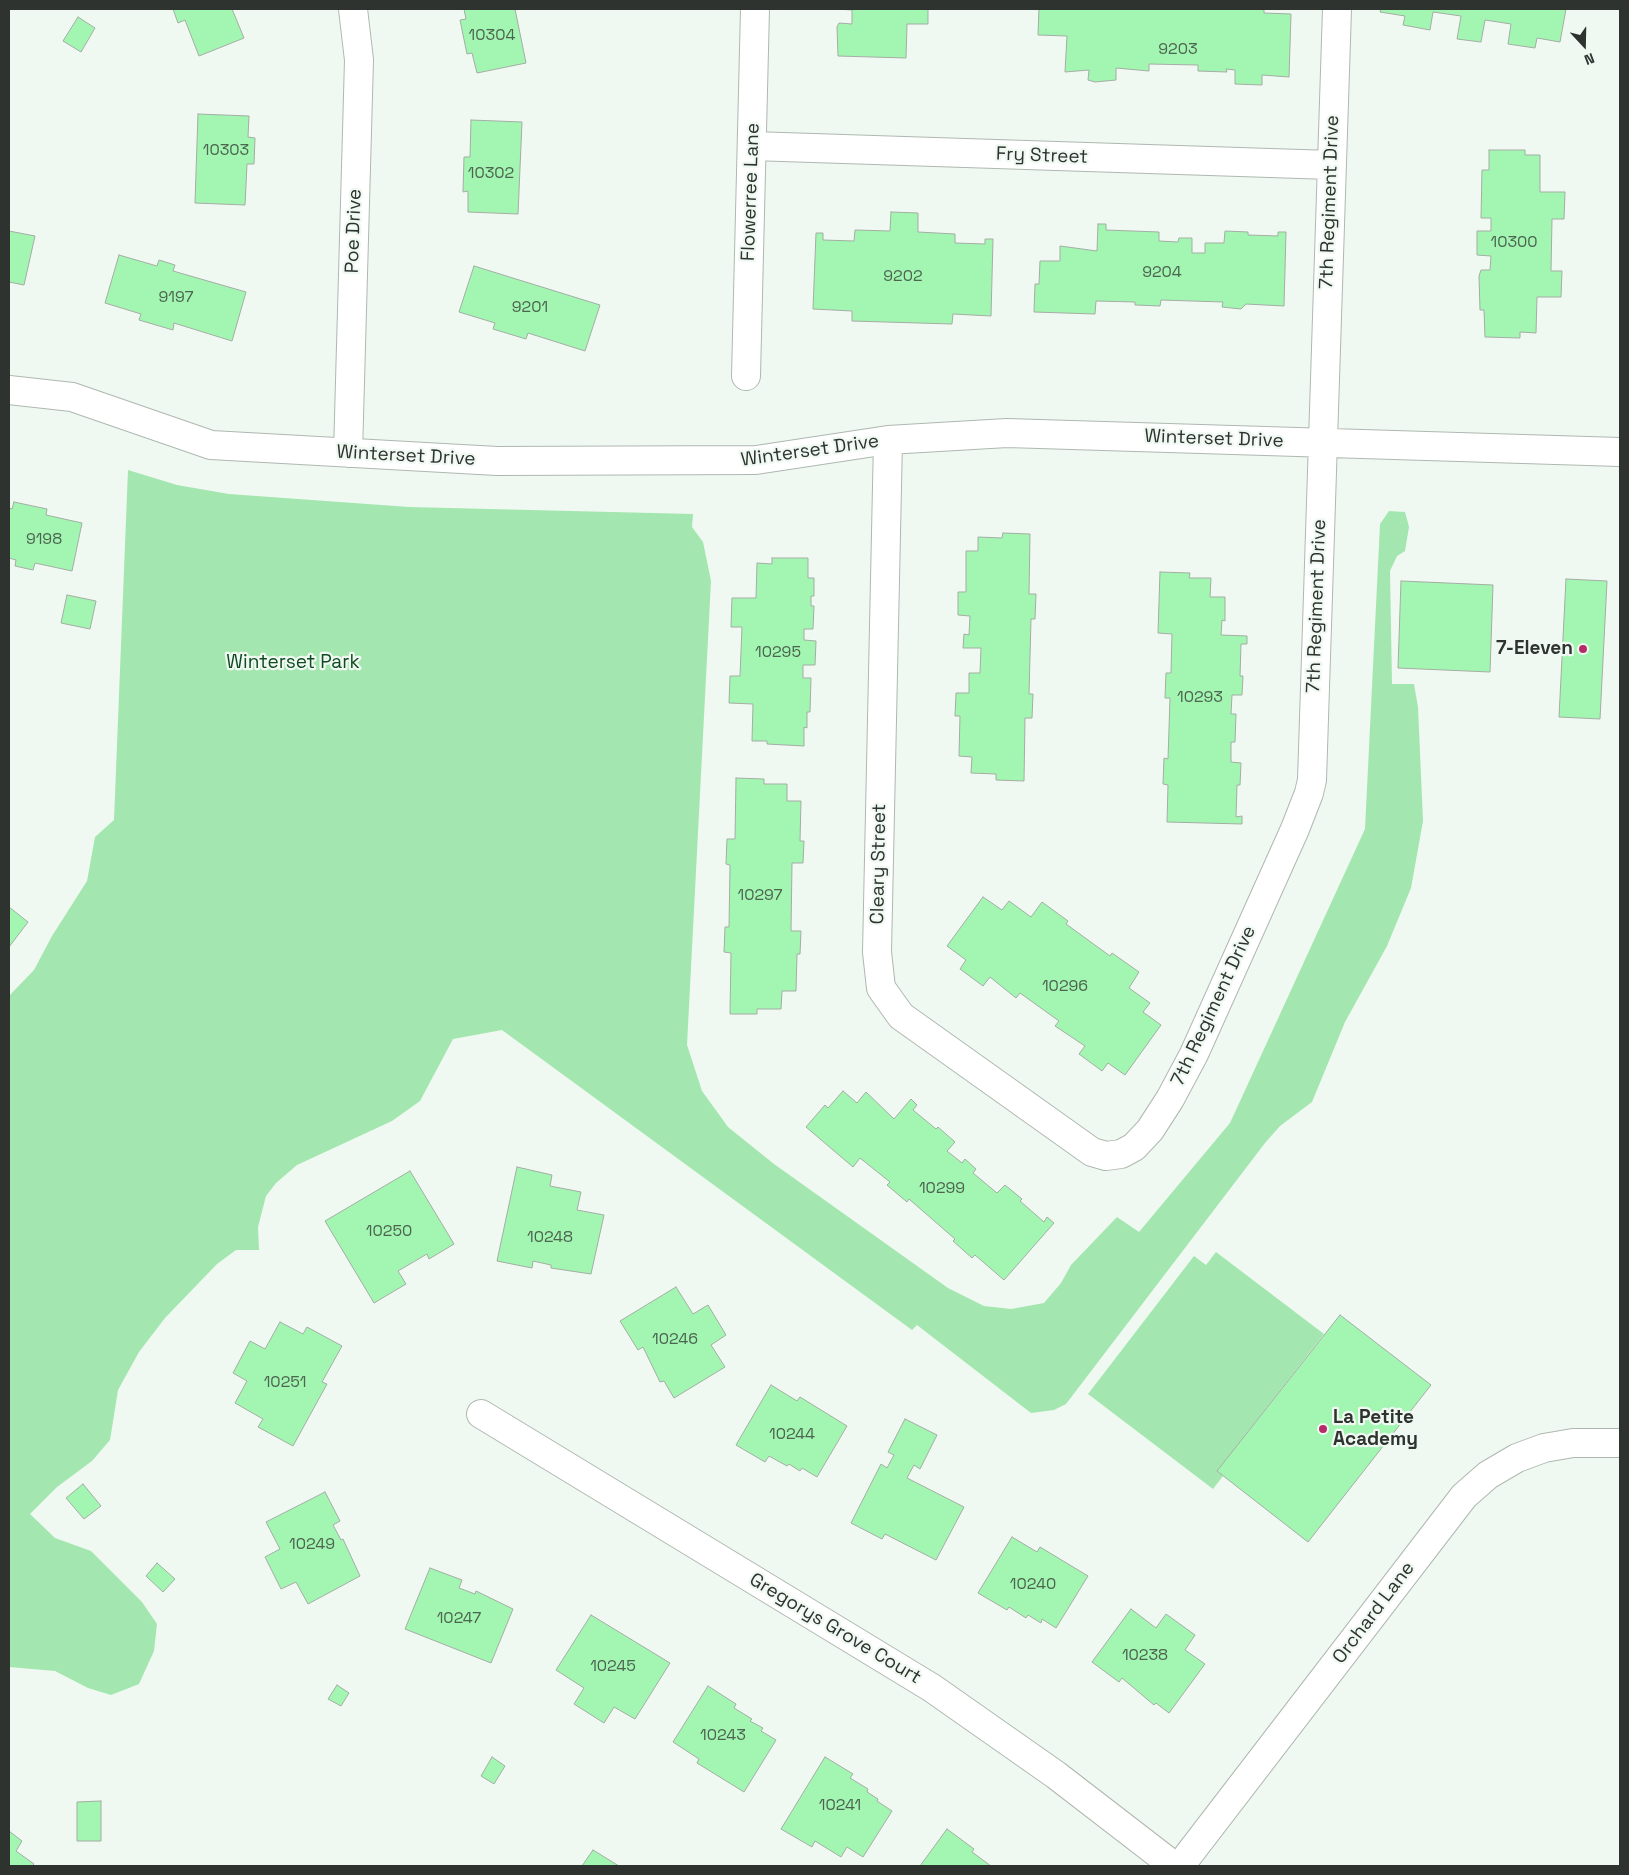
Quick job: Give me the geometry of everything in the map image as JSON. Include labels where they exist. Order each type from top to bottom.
[{"type":"street","name":"Poe Drive","points":[[348,453],[360,60],[353,9]]},
{"type":"street","name":"Flowerree Lane","points":[[746,376],[755,9]]},
{"type":"street","name":"7th Regiment Drive","points":[[1121,1154],[1134,1147],[1150,1130],[1170,1099],[1198,1045],[1309,793],[1312,770],[1336,9]]},
{"type":"street","name":"Fry Street","points":[[752,146],[1331,165]]},
{"type":"street","name":"Winterset Drive","points":[[9,390],[72,397],[211,445],[497,461],[747,461],[888,440],[1007,433],[1620,452]]},
{"type":"street","name":"Cleary Street","points":[[888,440],[877,952],[881,988],[901,1016],[1092,1152],[1106,1156],[1121,1154]]},
{"type":"street","name":"Gregorys Grove Court","points":[[481,1414],[932,1688],[1056,1775],[1174,1866]]},
{"type":"street","name":"Orchard Lane","points":[[1180,1866],[1464,1496],[1488,1475],[1517,1458],[1544,1448],[1573,1443],[1620,1443]]},
{"type":"green space","name":"Winterset Park","points":[[128,470],[177,485],[229,494],[409,507],[693,514],[692,527],[703,542],[711,581],[687,1045],[702,1091],[728,1127],[774,1164],[948,1288],[984,1306],[1011,1309],[1044,1303],[1061,1283],[1071,1265],[1117,1217],[1139,1232],[1230,1123],[1365,829],[1380,524],[1389,511],[1405,512],[1409,527],[1405,551],[1397,556],[1390,571],[1392,684],[1414,684],[1418,707],[1423,821],[1411,888],[1387,946],[1345,1022],[1312,1102],[1280,1126],[1265,1143],[1066,1404],[1054,1410],[1031,1413],[917,1325],[912,1330],[502,1030],[453,1039],[420,1101],[392,1121],[297,1165],[276,1183],[266,1196],[258,1227],[259,1250],[236,1250],[217,1264],[165,1318],[139,1352],[118,1390],[110,1440],[92,1461],[57,1487],[30,1514],[55,1538],[91,1551],[142,1602],[157,1624],[154,1651],[139,1684],[111,1695],[88,1688],[55,1671],[9,1667],[9,996],[34,970],[52,936],[87,881],[95,837],[114,820]]},
{"type":"green space","points":[[1216,1252],[1324,1334],[1217,1471],[1223,1476],[1213,1489],[1088,1394],[1194,1256],[1206,1265]]},
{"type":"building","points":[[173,9],[232,9],[244,38],[199,56],[185,20],[178,23]]},
{"type":"building","points":[[464,9],[515,9],[526,63],[477,73],[472,53],[467,54],[460,20],[466,19]]},
{"type":"building","points":[[836,9],[928,9],[928,24],[907,24],[906,58],[838,56],[837,27],[839,23],[852,24],[852,10]]},
{"type":"building","points":[[1039,9],[1264,9],[1264,13],[1291,14],[1289,77],[1262,75],[1262,85],[1235,84],[1235,70],[1226,69],[1227,72],[1198,71],[1198,65],[1149,64],[1149,71],[1116,68],[1116,80],[1095,82],[1088,80],[1089,70],[1065,72],[1067,36],[1038,35]]},
{"type":"building","points":[[1381,9],[1566,9],[1560,42],[1537,38],[1535,48],[1508,44],[1511,24],[1485,20],[1481,42],[1457,39],[1461,16],[1433,12],[1430,30],[1403,25],[1405,16],[1380,12]]},
{"type":"building","points":[[78,17],[95,28],[81,52],[63,41]]},
{"type":"building","points":[[198,114],[249,116],[248,137],[255,138],[254,164],[247,164],[245,205],[195,203]]},
{"type":"building","points":[[471,120],[522,122],[518,214],[468,212],[468,191],[463,192],[464,157],[470,157]]},
{"type":"building","points":[[1489,150],[1525,150],[1525,155],[1540,155],[1540,192],[1565,192],[1564,219],[1552,219],[1551,271],[1562,271],[1561,297],[1537,297],[1536,333],[1520,332],[1520,338],[1485,337],[1484,310],[1480,310],[1479,276],[1481,270],[1490,270],[1491,256],[1477,255],[1477,231],[1491,231],[1491,218],[1481,218],[1482,170],[1489,170]]},
{"type":"building","points":[[891,212],[918,213],[918,232],[955,234],[955,243],[985,244],[985,239],[993,239],[991,316],[953,314],[952,324],[852,321],[852,311],[813,309],[816,233],[823,233],[823,240],[854,241],[855,230],[890,231]]},
{"type":"building","points":[[1098,224],[1106,224],[1106,230],[1159,232],[1159,241],[1178,242],[1179,238],[1192,238],[1192,253],[1205,253],[1205,243],[1224,243],[1225,231],[1248,232],[1248,235],[1278,236],[1278,232],[1286,232],[1284,306],[1246,304],[1241,309],[1222,307],[1223,302],[1161,300],[1160,306],[1135,305],[1135,302],[1096,301],[1095,314],[1034,312],[1035,284],[1039,284],[1040,261],[1060,261],[1060,246],[1097,251]]},
{"type":"building","points":[[9,231],[35,236],[24,285],[9,282]]},
{"type":"building","points":[[119,255],[157,266],[159,260],[175,265],[173,271],[246,292],[232,341],[174,323],[173,330],[139,320],[141,314],[105,303]]},
{"type":"building","points":[[474,266],[600,305],[585,351],[528,333],[526,339],[493,329],[495,323],[459,312]]},
{"type":"building","points":[[14,502],[47,509],[46,515],[82,523],[72,571],[35,563],[33,570],[15,566],[16,560],[9,558],[9,508],[12,509]]},
{"type":"building","points":[[1003,533],[1030,534],[1029,594],[1036,594],[1035,619],[1031,619],[1029,694],[1033,694],[1032,718],[1025,718],[1024,781],[996,780],[996,774],[971,773],[972,757],[959,756],[960,716],[955,716],[956,693],[969,693],[969,673],[980,673],[981,648],[963,648],[964,634],[969,635],[970,616],[958,615],[958,592],[966,592],[966,551],[978,551],[978,537],[1002,538]]},
{"type":"building","points":[[772,558],[808,558],[808,578],[814,578],[814,596],[811,596],[811,606],[814,606],[813,629],[804,629],[804,640],[816,641],[815,665],[803,665],[803,678],[811,678],[810,712],[807,712],[807,728],[804,727],[804,746],[767,744],[767,741],[752,741],[753,704],[729,703],[730,676],[740,676],[742,627],[731,627],[732,598],[756,598],[757,563],[772,564]]},
{"type":"building","points":[[1160,572],[1190,573],[1189,578],[1211,578],[1210,597],[1225,597],[1225,621],[1222,620],[1221,635],[1247,636],[1247,644],[1241,644],[1240,676],[1243,676],[1242,695],[1232,695],[1231,714],[1236,714],[1235,742],[1231,742],[1231,762],[1241,763],[1240,785],[1237,785],[1236,817],[1242,816],[1242,824],[1167,822],[1168,785],[1163,784],[1164,758],[1168,759],[1170,698],[1165,698],[1166,673],[1171,673],[1172,634],[1158,633]]},
{"type":"building","name":"7-Eleven","points":[[1566,579],[1607,581],[1600,719],[1559,717]]},
{"type":"building","points":[[1401,581],[1493,585],[1490,672],[1398,668]]},
{"type":"building","points":[[67,595],[96,601],[90,629],[61,623]]},
{"type":"building","points":[[736,778],[764,779],[764,784],[787,784],[787,801],[801,801],[800,841],[804,841],[803,863],[792,863],[791,931],[801,931],[800,954],[797,954],[796,991],[782,991],[781,1009],[757,1009],[757,1014],[730,1014],[731,953],[724,952],[725,927],[729,927],[730,865],[726,864],[727,839],[735,839]]},
{"type":"building","points":[[983,897],[1002,910],[1009,901],[1031,917],[1042,902],[1068,921],[1066,924],[1110,956],[1112,953],[1139,972],[1129,988],[1150,1003],[1143,1012],[1161,1025],[1125,1075],[1108,1063],[1102,1071],[1079,1054],[1085,1046],[1055,1026],[1059,1021],[1020,993],[1016,998],[990,977],[983,986],[960,969],[966,960],[947,946]]},
{"type":"building","points":[[9,907],[28,922],[9,947]]},
{"type":"building","points":[[843,1091],[857,1103],[866,1092],[894,1119],[911,1099],[917,1105],[913,1110],[936,1129],[938,1127],[955,1142],[947,1151],[962,1163],[965,1159],[976,1169],[973,1173],[997,1193],[1005,1185],[1022,1199],[1020,1201],[1044,1222],[1047,1217],[1054,1223],[1004,1280],[975,1255],[972,1258],[953,1241],[955,1239],[909,1199],[907,1202],[887,1185],[890,1182],[860,1158],[853,1167],[806,1127],[825,1105],[828,1108]]},
{"type":"building","points":[[517,1167],[552,1175],[550,1186],[581,1192],[577,1210],[604,1215],[591,1274],[551,1268],[551,1265],[533,1261],[532,1268],[497,1261]]},
{"type":"building","points":[[410,1171],[454,1244],[429,1259],[427,1254],[398,1271],[406,1284],[374,1303],[325,1221]]},
{"type":"building","points":[[676,1287],[693,1314],[708,1305],[726,1335],[711,1345],[725,1367],[674,1398],[664,1381],[660,1382],[643,1347],[638,1350],[620,1321]]},
{"type":"building","name":"La Petite Academy","points":[[1340,1315],[1431,1385],[1308,1542],[1217,1471]]},
{"type":"building","points":[[280,1322],[303,1334],[307,1327],[342,1346],[322,1382],[327,1384],[293,1446],[258,1427],[263,1419],[235,1403],[247,1381],[233,1373],[250,1341],[265,1349]]},
{"type":"building","points":[[771,1385],[797,1401],[800,1397],[847,1426],[817,1477],[802,1468],[800,1471],[789,1464],[787,1466],[769,1456],[765,1462],[736,1445]]},
{"type":"building","points":[[905,1419],[937,1435],[920,1469],[914,1465],[907,1478],[964,1507],[936,1560],[885,1534],[882,1539],[851,1523],[881,1464],[887,1468],[894,1455],[888,1452]]},
{"type":"building","points":[[83,1484],[101,1506],[84,1519],[66,1498]]},
{"type":"building","points":[[325,1492],[340,1521],[333,1525],[341,1540],[343,1539],[360,1576],[308,1604],[296,1582],[281,1589],[265,1557],[280,1549],[266,1522]]},
{"type":"building","points":[[1012,1537],[1037,1552],[1040,1547],[1088,1576],[1056,1628],[1042,1619],[1041,1623],[1028,1615],[1026,1618],[1009,1607],[1007,1610],[978,1593]]},
{"type":"building","points":[[157,1563],[175,1579],[163,1592],[146,1576]]},
{"type":"building","points":[[430,1568],[462,1580],[459,1588],[475,1594],[476,1591],[513,1609],[491,1663],[405,1629]]},
{"type":"building","points":[[1131,1609],[1156,1628],[1166,1614],[1195,1635],[1185,1650],[1205,1664],[1169,1713],[1156,1703],[1154,1705],[1122,1678],[1119,1682],[1092,1662]]},
{"type":"building","points":[[591,1615],[670,1663],[635,1719],[614,1707],[604,1723],[574,1704],[584,1688],[556,1670]]},
{"type":"building","points":[[337,1685],[349,1693],[341,1706],[328,1699]]},
{"type":"building","points":[[708,1686],[736,1704],[734,1708],[752,1719],[750,1721],[763,1728],[761,1731],[776,1740],[744,1792],[697,1763],[699,1759],[673,1742]]},
{"type":"building","points":[[492,1757],[505,1766],[494,1784],[481,1776]]},
{"type":"building","points":[[825,1757],[853,1774],[850,1778],[868,1789],[867,1792],[892,1811],[863,1857],[847,1847],[841,1857],[815,1841],[812,1847],[781,1829]]},
{"type":"building","points":[[101,1801],[101,1841],[77,1841],[77,1802]]},
{"type":"building","points":[[947,1829],[974,1849],[972,1852],[991,1866],[920,1866]]},
{"type":"building","points":[[9,1831],[22,1841],[16,1851],[34,1864],[32,1866],[9,1866]]},
{"type":"building","points":[[593,1850],[619,1866],[582,1866]]},
{"type":"place","name":"7-Eleven","points":[[1583,649]]},
{"type":"place","name":"La Petite Academy","points":[[1323,1429]]}]
